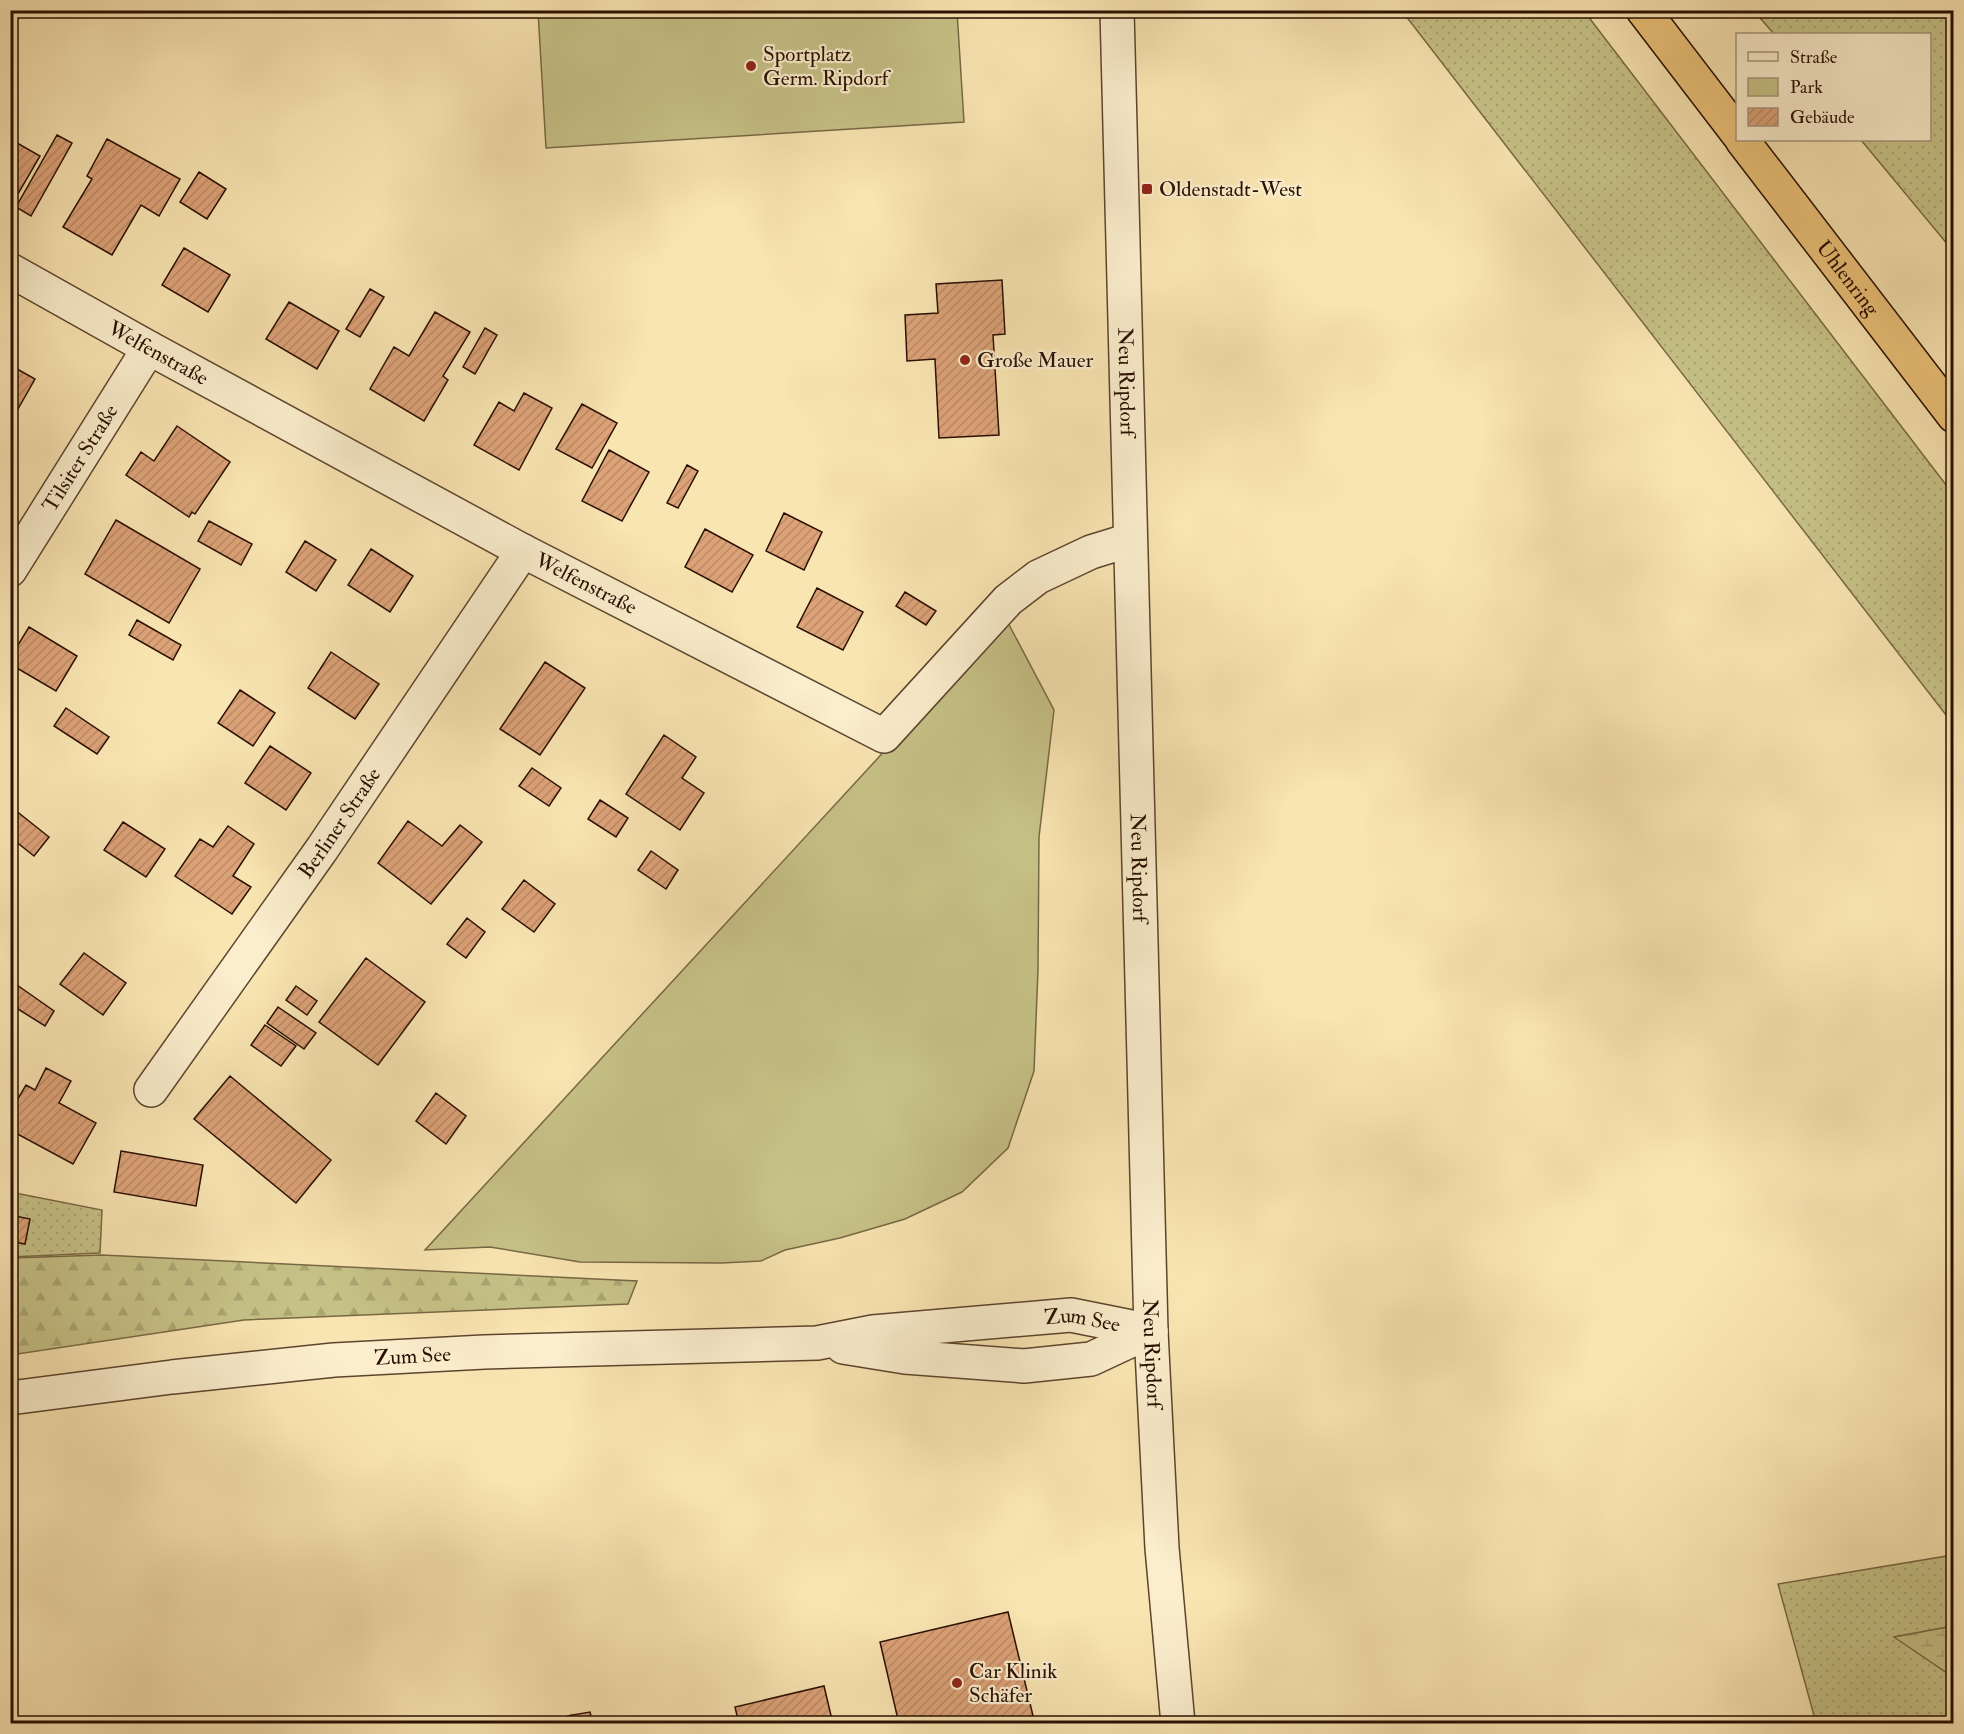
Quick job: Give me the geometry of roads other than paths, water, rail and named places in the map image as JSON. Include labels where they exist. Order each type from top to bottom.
[{"type":"highway","points":[[1642,10],[1736,133]]},
{"type":"highway","name":"Uhlenring","points":[[1743,141],[1953,416]]},
{"type":"street","name":"Neu Ripdorf","points":[[1117,10],[1151,1331],[1162,1548],[1178,1724]]},
{"type":"street","name":"Welfenstraße","points":[[10,270],[523,551],[884,736],[1008,600],[1038,577],[1092,552],[1131,540]]},
{"type":"street","name":"Tilsiter Straße","points":[[10,570],[149,348]]},
{"type":"street","name":"Berliner Straße","points":[[151,1090],[322,849],[523,551]]},
{"type":"street","name":"Zum See","points":[[10,1398],[172,1377],[334,1360],[483,1352],[818,1343],[873,1332],[1071,1315],[1151,1331]]},
{"type":"street","name":"Zum See","points":[[818,1343],[905,1357],[1024,1366],[1091,1359],[1151,1331]]},
{"type":"place","name":"Sportplatz Germ. Ripdorf","points":[[751,66]]},
{"type":"place","name":"Oldenstadt-West","points":[[1147,189]]},
{"type":"place","name":"Große Mauer","points":[[965,360]]},
{"type":"place","name":"Car Klinik Schäfer","points":[[957,1683]]}]
